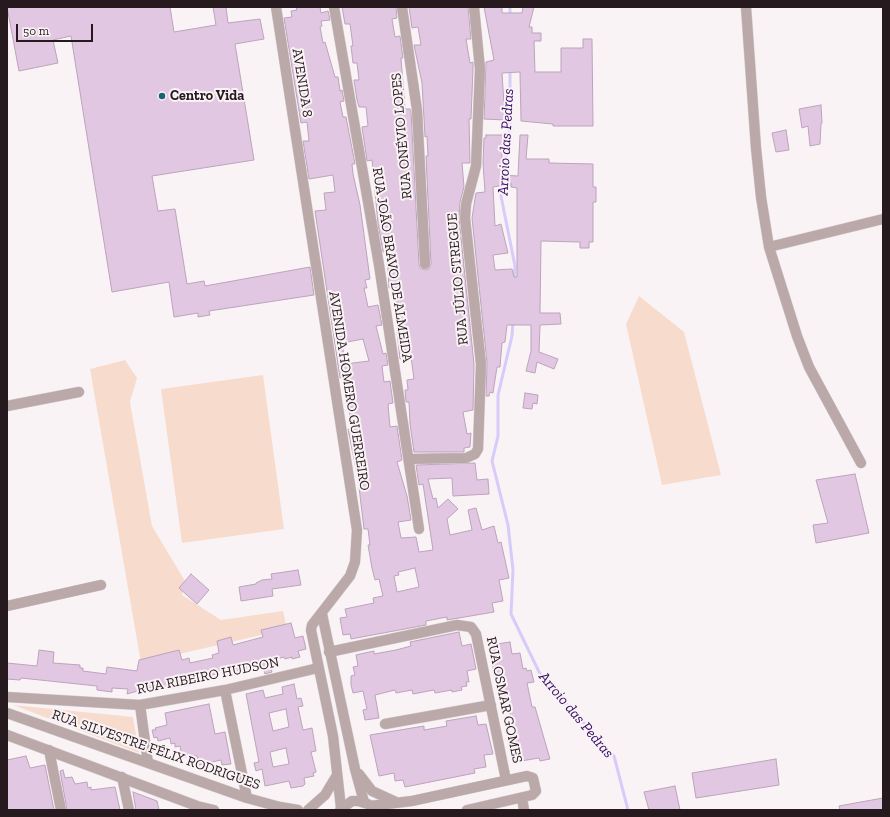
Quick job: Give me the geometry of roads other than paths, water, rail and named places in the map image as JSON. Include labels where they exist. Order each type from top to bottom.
[{"type":"street","name":"AVENIDA 8","points":[[276,7],[300,163]]},
{"type":"street","name":"RUA JOÃO BRAVO DE ALMEIDA","points":[[334,7],[379,265],[419,529]]},
{"type":"street","name":"RUA ONÉVIO LOPES","points":[[402,7],[417,110],[425,264]]},
{"type":"street","name":"RUA JÚLIO STREGUE","points":[[408,459],[466,458],[475,454],[479,444],[481,364],[465,218],[466,204],[476,166],[480,76],[474,7]]},
{"type":"street","points":[[746,7],[757,162],[769,247],[797,336],[809,367],[861,463]]},
{"type":"street","name":"AVENIDA HOMERO GUERREIRO","points":[[300,163],[357,530],[355,562],[350,576],[312,625],[311,630],[333,736],[340,809]]},
{"type":"street","points":[[769,247],[883,219]]},
{"type":"street","points":[[7,406],[79,392]]},
{"type":"street","points":[[7,606],[101,585]]},
{"type":"street","points":[[322,614],[355,769],[369,806]]},
{"type":"street","name":"RUA OSMAR GOMES","points":[[329,652],[457,625],[470,627],[476,634],[506,780]]},
{"type":"street","name":"RUA RIBEIRO HUDSON","points":[[7,697],[140,705],[225,690],[318,668]]},
{"type":"street","points":[[225,690],[247,798]]},
{"type":"street","points":[[140,705],[148,763]]},
{"type":"street","points":[[384,724],[491,705]]},
{"type":"street","name":"RUA SILVESTRE FÉLIX RODRIGUES","points":[[7,713],[247,798],[280,807],[298,810]]},
{"type":"street","points":[[7,735],[122,777],[198,808],[214,810]]},
{"type":"street","points":[[49,750],[61,810]]},
{"type":"street","points":[[355,769],[372,791],[396,802]]},
{"type":"street","points":[[308,810],[325,794],[337,774]]},
{"type":"street","points":[[340,809],[352,801],[369,806],[412,801],[527,776],[533,778],[535,792],[532,796],[467,810]]},
{"type":"street","points":[[122,777],[129,810]]},
{"type":"street","points":[[522,798],[524,810]]},
{"type":"waterway","name":"Arroio das Pedras","points":[[510,7],[510,17]]},
{"type":"waterway","name":"Arroio das Pedras","points":[[510,69],[510,128],[501,196],[515,266],[514,279]]},
{"type":"waterway","name":"Arroio das Pedras","points":[[513,321],[512,336],[498,395],[498,436],[492,461],[508,525],[513,570],[511,614],[541,676],[614,756],[628,810]]},
{"type":"place","name":"Centro Vida","points":[[162,96]]}]
